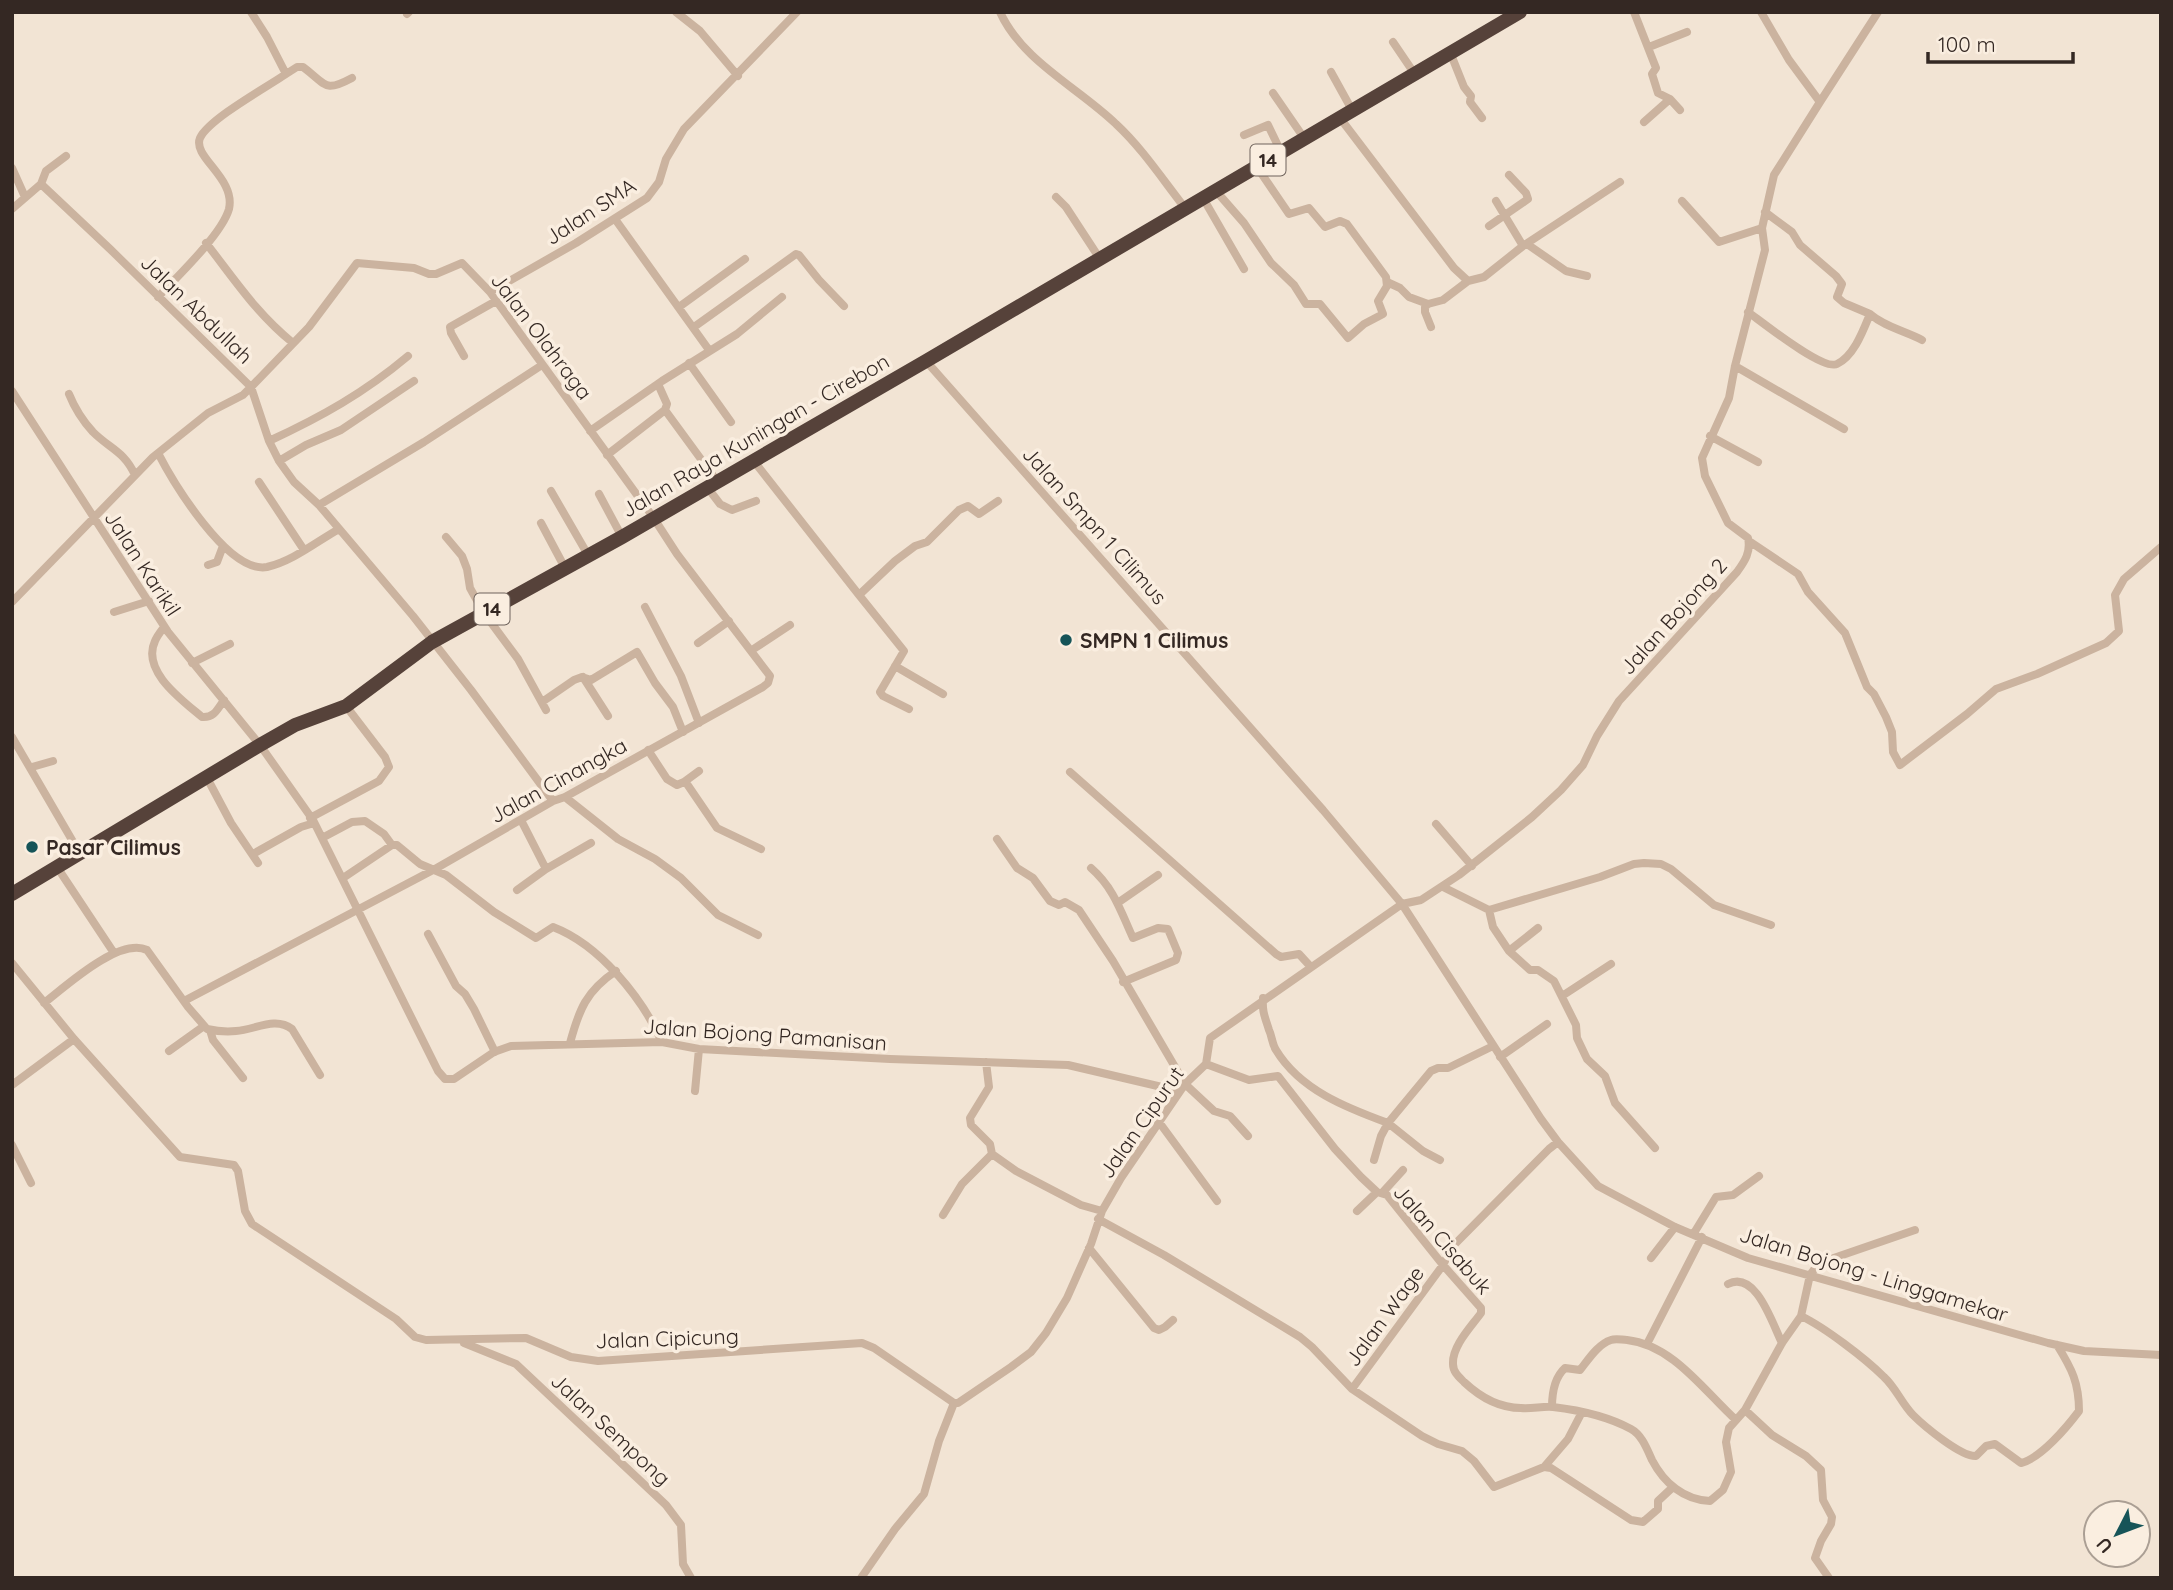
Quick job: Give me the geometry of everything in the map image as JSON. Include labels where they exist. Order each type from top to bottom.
[{"type":"highway","name":"Jalan Raya Kuningan - Cirebon","points":[[12,894],[295,725],[346,706],[432,642],[622,537],[926,361],[1513,14]]},
{"type":"street","points":[[251,12],[286,74]]},
{"type":"street","points":[[676,12],[700,31],[738,76]]},
{"type":"street","name":"Jalan SMA","points":[[490,292],[647,198],[659,181],[666,159],[684,129],[797,12]]},
{"type":"street","points":[[1000,12],[1004,22],[1035,58],[1117,125],[1185,208]]},
{"type":"street","points":[[1634,12],[1656,68],[1652,74],[1658,93],[1670,99],[1680,110]]},
{"type":"street","points":[[1761,12],[1789,60],[1821,102]]},
{"type":"street","points":[[1878,12],[1774,176],[1762,228],[1765,250],[1727,407],[1710,436],[1702,458],[1705,477],[1728,523],[1746,535],[1749,541],[1798,574],[1808,592],[1845,633],[1867,687],[1874,694],[1886,717],[1892,732],[1893,752],[1900,765],[1996,689],[2106,643],[2119,631],[2115,595],[2124,579],[2161,547]]},
{"type":"street","points":[[1649,47],[1687,32]]},
{"type":"street","points":[[1393,42],[1414,74]]},
{"type":"street","points":[[1450,52],[1464,87],[1471,96],[1470,102],[1482,118]]},
{"type":"street","points":[[158,297],[222,224],[229,205],[226,184],[206,159],[199,141],[215,122],[297,67],[303,67],[329,87],[336,87],[352,78]]},
{"type":"street","points":[[1331,72],[1346,114],[1454,268],[1468,281]]},
{"type":"street","points":[[1273,93],[1304,138]]},
{"type":"street","points":[[1644,122],[1670,99]]},
{"type":"street","points":[[1244,135],[1268,125],[1281,152]]},
{"type":"street","points":[[12,209],[41,184],[46,171],[66,156]]},
{"type":"street","points":[[1257,166],[1290,214],[1309,208],[1325,227],[1340,221],[1347,223],[1387,282],[1400,288],[1409,297],[1428,304],[1443,300],[1468,281],[1484,277],[1525,245],[1619,182]]},
{"type":"street","points":[[12,168],[25,197]]},
{"type":"street","points":[[1489,226],[1528,199],[1509,174]]},
{"type":"street","name":"Jalan Abdullah","points":[[41,184],[251,387],[269,441],[294,482],[319,505],[471,690],[552,802]]},
{"type":"street","points":[[1209,194],[1244,223],[1271,263],[1294,285],[1306,304],[1320,304],[1346,339],[1383,314],[1378,301],[1387,282]]},
{"type":"street","points":[[1209,194],[1244,269]]},
{"type":"street","points":[[1056,197],[1066,207],[1100,259]]},
{"type":"street","points":[[1496,201],[1525,245],[1566,271],[1587,276]]},
{"type":"street","points":[[1682,201],[1719,243],[1762,228]]},
{"type":"street","points":[[1765,212],[1791,232],[1800,245],[1836,276],[1842,284],[1837,297],[1844,303],[1870,314],[1882,324],[1922,340]]},
{"type":"street","points":[[615,219],[709,350]]},
{"type":"street","points":[[206,243],[243,294],[272,326],[293,343]]},
{"type":"street","points":[[694,327],[796,254],[844,306]]},
{"type":"street","points":[[679,307],[746,259]]},
{"type":"street","name":"Jalan Olahraga","points":[[12,602],[158,453],[208,413],[243,395],[309,327],[357,263],[414,268],[429,274],[436,274],[461,263],[490,292],[653,517]]},
{"type":"street","points":[[590,431],[689,363],[737,334],[782,297]]},
{"type":"street","points":[[464,356],[450,333],[450,327],[496,300]]},
{"type":"street","points":[[1428,304],[1425,312],[1431,327]]},
{"type":"street","points":[[1748,312],[1790,343],[1828,366],[1836,365],[1846,356],[1859,339],[1870,314]]},
{"type":"street","points":[[269,441],[319,418],[354,397],[408,356]]},
{"type":"street","name":"Jalan Smpn 1 Cilimus","points":[[926,361],[1305,789],[1402,904]]},
{"type":"street","points":[[689,363],[731,422]]},
{"type":"street","points":[[319,505],[424,442],[542,365]]},
{"type":"street","points":[[1735,366],[1843,429]]},
{"type":"street","points":[[279,461],[349,425],[414,381]]},
{"type":"street","points":[[607,455],[665,410],[667,404],[658,384]]},
{"type":"street","name":"Jalan Karikil","points":[[12,391],[164,627],[260,745]]},
{"type":"street","points":[[69,394],[76,411],[94,433],[129,460],[135,475]]},
{"type":"street","points":[[665,410],[712,484],[720,504],[732,510],[756,501]]},
{"type":"street","points":[[1710,436],[1758,462]]},
{"type":"street","points":[[158,453],[190,507],[223,546],[253,567],[275,564],[339,529]]},
{"type":"street","points":[[752,460],[903,649],[904,653],[880,692],[909,709]]},
{"type":"street","points":[[259,482],[304,550]]},
{"type":"street","points":[[551,491],[587,555]]},
{"type":"street","points":[[599,494],[622,537]]},
{"type":"street","points":[[859,595],[895,561],[915,546],[929,540],[959,510],[968,506],[979,514],[998,500]]},
{"type":"street","name":"Jalan Cinangka","points":[[184,1002],[435,869],[768,683],[770,676],[767,669],[677,554],[653,517]]},
{"type":"street","points":[[541,523],[565,568]]},
{"type":"street","points":[[446,537],[462,556],[470,588],[484,613],[518,659],[546,710]]},
{"type":"street","name":"Jalan Bojong 2","points":[[1402,904],[1420,900],[1443,887],[1472,866],[1561,790],[1583,765],[1619,701],[1737,572],[1747,558],[1749,541]]},
{"type":"street","points":[[208,565],[217,562],[223,546]]},
{"type":"street","points":[[114,612],[149,601]]},
{"type":"street","points":[[645,607],[677,667],[699,723]]},
{"type":"street","points":[[698,643],[729,621]]},
{"type":"street","points":[[752,650],[790,625]]},
{"type":"street","points":[[164,627],[154,641],[152,654],[163,682],[202,717],[214,715],[224,700]]},
{"type":"street","points":[[192,663],[230,644]]},
{"type":"street","points":[[582,677],[587,681],[591,680],[637,652],[673,707],[683,732]]},
{"type":"street","points":[[895,666],[943,695]]},
{"type":"street","points":[[542,702],[565,685],[582,677]]},
{"type":"street","points":[[582,677],[608,716]]},
{"type":"street","points":[[253,854],[379,780],[389,767],[385,757],[346,706]]},
{"type":"street","points":[[12,737],[32,767],[79,852]]},
{"type":"street","name":"Jalan Bojong Pamanisan","points":[[260,745],[322,838],[442,1077],[454,1079],[495,1052],[511,1046],[662,1042],[699,1049],[1068,1065],[1182,1088]]},
{"type":"street","points":[[648,750],[670,782],[677,785],[699,771]]},
{"type":"street","points":[[32,767],[53,761]]},
{"type":"street","points":[[1070,772],[1276,954],[1281,957],[1299,954],[1310,966]]},
{"type":"street","points":[[206,776],[231,823],[258,863]]},
{"type":"street","points":[[684,782],[718,828],[761,849]]},
{"type":"street","points":[[565,797],[618,839],[655,859],[681,878],[718,915],[758,935]]},
{"type":"street","points":[[520,820],[546,869]]},
{"type":"street","points":[[322,838],[352,822],[365,821],[384,834],[392,845]]},
{"type":"street","points":[[1436,824],[1472,866]]},
{"type":"street","points":[[998,839],[1017,868],[1032,878],[1050,901],[1059,905],[1065,902],[1079,910],[1182,1088],[1214,1111],[1230,1116],[1248,1136]]},
{"type":"street","points":[[517,890],[546,869],[591,843]]},
{"type":"street","points":[[343,878],[392,845],[397,845],[420,863],[435,869],[494,912],[536,938],[553,927],[567,933],[616,971],[654,1025],[662,1042]]},
{"type":"street","points":[[1443,887],[1489,910],[1600,877],[1634,863],[1661,864],[1671,869],[1714,905],[1771,925]]},
{"type":"street","points":[[57,867],[114,953]]},
{"type":"street","points":[[1091,868],[1106,881],[1133,938],[1158,928],[1168,929],[1178,953],[1176,960],[1123,982]]},
{"type":"street","points":[[1118,902],[1158,874]]},
{"type":"street","name":"Jalan Cipurut","points":[[954,1403],[977,1392],[1031,1352],[1046,1333],[1067,1298],[1100,1215],[1121,1178],[1182,1088],[1206,1064],[1210,1038],[1402,904]]},
{"type":"street","name":"Jalan Bojong - Linggamekar","points":[[1402,904],[1558,1142],[1598,1186],[1675,1227],[1748,1258],[2057,1345],[2084,1350],[2161,1355]]},
{"type":"street","points":[[1489,910],[1493,927],[1509,951],[1530,970],[1538,970],[1550,978],[1576,1025],[1577,1038],[1587,1059],[1605,1076],[1615,1103],[1655,1148]]},
{"type":"street","points":[[1509,951],[1538,928]]},
{"type":"street","points":[[428,934],[456,986],[465,994],[474,1009],[495,1052]]},
{"type":"street","points":[[44,1003],[114,953],[141,947],[148,950],[243,1078]]},
{"type":"street","points":[[12,963],[74,1039],[12,1086]]},
{"type":"street","points":[[1562,996],[1611,964]]},
{"type":"street","points":[[570,1043],[581,1007],[602,980],[616,971]]},
{"type":"street","points":[[1263,999],[1262,1013],[1274,1048],[1308,1087],[1388,1123],[1423,1151],[1440,1160]]},
{"type":"street","points":[[169,1051],[207,1028],[235,1032],[279,1022],[292,1028],[320,1075]]},
{"type":"street","points":[[1500,1056],[1547,1024]]},
{"type":"street","name":"Jalan Cipicung","points":[[74,1039],[180,1157],[234,1165],[238,1171],[238,1182],[248,1220],[271,1238],[396,1319],[415,1337],[464,1342],[526,1338],[571,1357],[598,1361],[862,1343],[874,1348],[954,1403]]},
{"type":"street","points":[[1374,1160],[1388,1123],[1431,1072],[1438,1068],[1448,1068],[1493,1046]]},
{"type":"street","points":[[695,1091],[699,1049]]},
{"type":"street","points":[[943,1216],[962,1184],[992,1154],[990,1144],[971,1125],[970,1118],[989,1087],[986,1062]]},
{"type":"street","name":"Jalan Cisabuk","points":[[1206,1064],[1250,1080],[1278,1076],[1335,1149],[1380,1192],[1482,1310],[1459,1343],[1452,1363],[1456,1373],[1479,1394],[1493,1402],[1522,1408],[1552,1407],[1582,1412],[1633,1430],[1655,1465],[1673,1487],[1686,1497],[1713,1500],[1723,1490],[1732,1467],[1726,1436],[1729,1428],[1745,1410],[1782,1343],[1801,1316]]},
{"type":"street","points":[[1159,1122],[1217,1201]]},
{"type":"street","name":"Jalan Wage","points":[[1352,1389],[1443,1265],[1452,1247],[1558,1142]]},
{"type":"street","points":[[12,1145],[31,1183]]},
{"type":"street","name":"Jalan Wage","points":[[992,1154],[1016,1171],[1100,1215],[1300,1337],[1352,1389],[1422,1436],[1462,1451],[1474,1461],[1494,1487],[1544,1467]]},
{"type":"street","points":[[1357,1211],[1404,1170]]},
{"type":"street","points":[[1647,1344],[1716,1196],[1733,1195],[1759,1176]]},
{"type":"street","points":[[1651,1258],[1675,1227]]},
{"type":"street","points":[[1915,1230],[1819,1263],[1810,1275],[1801,1316],[1882,1375],[1898,1391],[1911,1414],[1970,1456],[1976,1456],[1986,1446],[1995,1444],[2021,1463],[2028,1461],[2060,1434],[2079,1411],[2079,1388],[2057,1345]]},
{"type":"street","points":[[1089,1248],[1154,1328],[1158,1330],[1173,1320]]},
{"type":"street","points":[[1728,1284],[1744,1282],[1757,1293],[1782,1343]]},
{"type":"street","points":[[1552,1407],[1559,1373],[1565,1368],[1580,1370],[1597,1349],[1610,1340],[1647,1344],[1691,1374],[1736,1420]]},
{"type":"street","name":"Jalan Sempong","points":[[464,1342],[516,1364],[666,1505],[681,1525],[683,1564],[691,1578]]},
{"type":"street","points":[[862,1578],[895,1529],[924,1494],[939,1441],[954,1403]]},
{"type":"street","points":[[1745,1410],[1772,1435],[1806,1456],[1821,1470],[1823,1500],[1832,1517],[1815,1558],[1829,1578]]},
{"type":"street","points":[[1582,1412],[1568,1439],[1544,1467],[1559,1472],[1581,1489],[1637,1522],[1643,1522],[1655,1512],[1658,1501],[1673,1487]]},
{"type":"place","name":"SMPN 1 Cilimus","points":[[1066,640]]},
{"type":"place","name":"Pasar Cilimus","points":[[32,847]]}]
